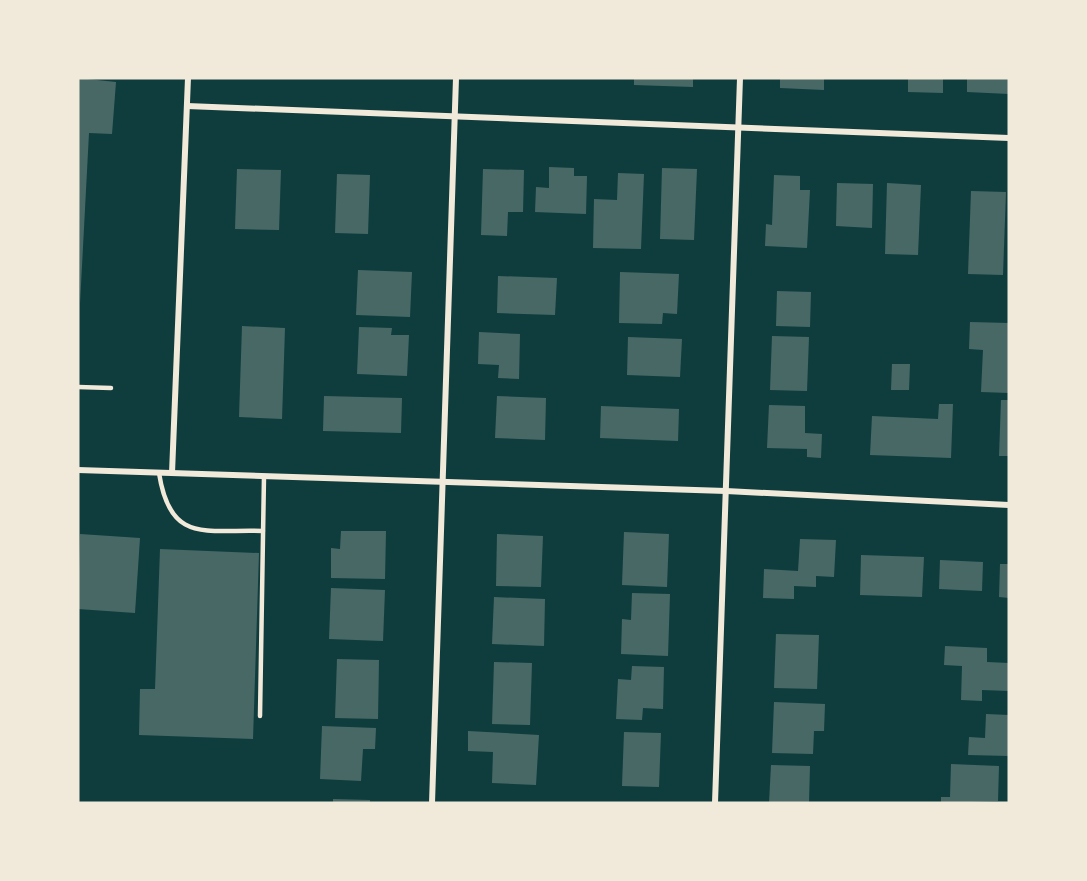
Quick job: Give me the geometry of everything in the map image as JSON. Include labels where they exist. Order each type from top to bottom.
[{"type":"street","points":[[172,474],[188,78]]},
{"type":"street","points":[[432,803],[456,78]]},
{"type":"street","points":[[715,803],[740,78]]},
{"type":"street","points":[[187,106],[1009,138]]},
{"type":"street","points":[[78,470],[726,491],[1009,505]]},
{"type":"lane","points":[[78,387],[111,388]]},
{"type":"lane","points":[[159,473],[162,492],[170,512],[186,527],[264,531]]},
{"type":"lane","points":[[260,717],[264,476]]},
{"type":"building","points":[[78,78],[116,82],[112,134],[89,133],[80,304]]},
{"type":"building","points":[[634,78],[693,78],[693,87],[634,85]]},
{"type":"building","points":[[780,78],[824,78],[824,90],[780,88]]},
{"type":"building","points":[[908,78],[943,78],[943,93],[908,92]]},
{"type":"building","points":[[967,78],[1009,78],[1009,94],[967,92]]},
{"type":"building","points":[[549,167],[574,168],[574,176],[587,176],[586,214],[535,212],[536,187],[549,188]]},
{"type":"building","points":[[662,168],[697,169],[694,240],[660,239]]},
{"type":"building","points":[[237,169],[281,170],[279,230],[235,229]]},
{"type":"building","points":[[483,169],[524,170],[523,212],[508,212],[507,236],[481,235]]},
{"type":"building","points":[[618,173],[644,174],[641,249],[593,248],[594,199],[617,200]]},
{"type":"building","points":[[337,174],[370,175],[368,234],[335,233]]},
{"type":"building","points":[[774,175],[800,176],[800,190],[810,190],[807,248],[765,246],[766,224],[772,225]]},
{"type":"building","points":[[837,183],[873,184],[872,228],[836,226]]},
{"type":"building","points":[[887,183],[921,185],[918,255],[885,254]]},
{"type":"building","points":[[971,191],[1006,192],[1003,275],[968,274]]},
{"type":"building","points":[[358,270],[412,272],[410,317],[356,315]]},
{"type":"building","points":[[620,272],[679,274],[677,314],[663,313],[662,324],[619,323]]},
{"type":"building","points":[[498,276],[557,278],[555,315],[497,313]]},
{"type":"building","points":[[777,291],[811,292],[810,327],[776,326]]},
{"type":"building","points":[[970,322],[1009,323],[1009,393],[981,392],[983,350],[969,349]]},
{"type":"building","points":[[242,326],[285,328],[282,419],[239,417]]},
{"type":"building","points":[[359,327],[392,328],[391,335],[409,335],[407,376],[357,374]]},
{"type":"building","points":[[479,332],[520,334],[519,379],[498,378],[499,365],[478,364]]},
{"type":"building","points":[[772,336],[809,337],[807,391],[770,390]]},
{"type":"building","points":[[628,337],[682,339],[680,377],[627,375]]},
{"type":"building","points":[[892,364],[910,364],[909,390],[891,390]]},
{"type":"building","points":[[324,396],[402,398],[401,433],[323,431]]},
{"type":"building","points":[[497,396],[546,398],[545,440],[495,438]]},
{"type":"building","points":[[1001,400],[1009,400],[1009,456],[999,456]]},
{"type":"building","points":[[939,404],[953,404],[951,458],[870,455],[872,416],[938,419]]},
{"type":"building","points":[[769,405],[805,406],[805,433],[822,434],[821,458],[807,457],[807,449],[767,448]]},
{"type":"building","points":[[601,406],[679,409],[678,441],[600,438]]},
{"type":"building","points":[[341,531],[386,531],[385,579],[331,578],[331,548],[340,549]]},
{"type":"building","points":[[624,532],[669,534],[667,587],[622,585]]},
{"type":"building","points":[[80,534],[140,538],[135,613],[78,609]]},
{"type":"building","points":[[497,534],[543,536],[541,587],[496,586]]},
{"type":"building","points":[[800,539],[836,540],[834,577],[816,576],[816,587],[794,586],[794,599],[763,598],[764,569],[798,571]]},
{"type":"building","points":[[160,549],[259,553],[253,739],[139,735],[140,689],[155,689]]},
{"type":"building","points":[[861,555],[924,557],[922,597],[860,595]]},
{"type":"building","points":[[940,560],[983,562],[982,591],[939,589]]},
{"type":"building","points":[[1000,564],[1009,564],[1009,598],[999,597]]},
{"type":"building","points":[[331,588],[385,590],[383,641],[329,639]]},
{"type":"building","points":[[632,593],[670,594],[668,656],[621,654],[622,619],[631,620]]},
{"type":"building","points":[[494,597],[545,599],[544,646],[492,644]]},
{"type":"building","points":[[776,634],[819,635],[817,689],[774,688]]},
{"type":"building","points":[[945,646],[987,648],[987,662],[1009,663],[1009,691],[982,690],[982,701],[961,700],[962,666],[944,665]]},
{"type":"building","points":[[337,659],[379,660],[378,719],[335,718]]},
{"type":"building","points":[[494,662],[532,663],[530,725],[492,724]]},
{"type":"building","points":[[632,666],[664,667],[663,709],[643,708],[642,720],[616,719],[618,679],[631,680]]},
{"type":"building","points":[[774,702],[825,704],[824,731],[814,731],[813,754],[772,753]]},
{"type":"building","points":[[986,714],[1009,715],[1009,756],[968,755],[969,737],[985,738]]},
{"type":"building","points":[[322,726],[376,728],[375,749],[363,749],[361,781],[320,779]]},
{"type":"building","points":[[468,731],[539,735],[536,785],[492,783],[493,752],[468,751]]},
{"type":"building","points":[[624,732],[661,733],[659,787],[622,786]]},
{"type":"building","points":[[951,764],[999,766],[998,801],[941,803],[941,797],[950,797]]},
{"type":"building","points":[[771,765],[810,766],[809,803],[769,803]]},
{"type":"building","points":[[333,799],[370,800],[370,803],[333,803]]}]
